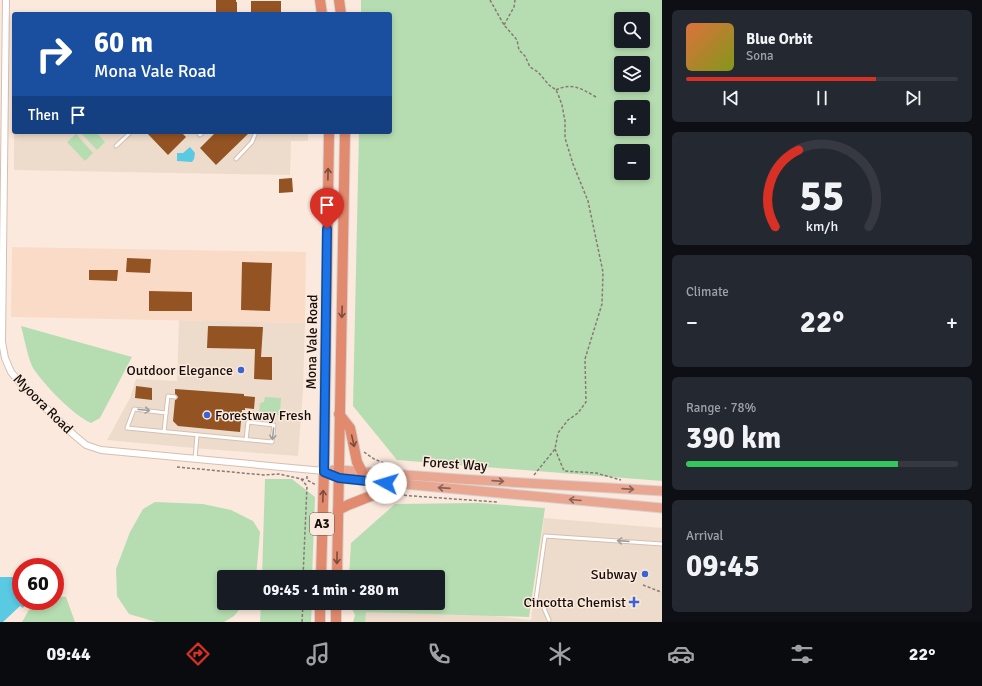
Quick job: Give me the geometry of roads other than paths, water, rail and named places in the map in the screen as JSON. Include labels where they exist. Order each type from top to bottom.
[{"type":"highway","points":[[320,0],[322,12]]},
{"type":"highway","points":[[339,0],[341,12]]},
{"type":"highway","name":"Mona Vale Road","points":[[321,570],[329,134]]},
{"type":"highway","name":"Mona Vale Road","points":[[337,570],[345,134]]},
{"type":"highway","points":[[339,414],[350,428],[357,462],[362,472]]},
{"type":"highway","points":[[338,510],[401,484]]},
{"type":"highway","points":[[320,610],[320,622]]},
{"type":"highway","points":[[336,610],[336,622]]},
{"type":"main road","name":"Forest Way","points":[[324,472],[401,484],[492,491],[662,508]]},
{"type":"main road","name":"Forest Way","points":[[339,474],[362,472],[662,491]]},
{"type":"street","name":"Myoora Road","points":[[6,0],[2,342],[5,358],[11,372],[21,384],[86,445],[102,450],[126,453],[324,472]]},
{"type":"lane","points":[[116,146],[128,134]]},
{"type":"lane","points":[[236,159],[252,142],[255,134]]},
{"type":"lane","points":[[164,432],[168,396],[175,397]]},
{"type":"lane","points":[[166,413],[134,409],[127,428],[246,440],[272,442],[274,425],[248,422],[246,440]]},
{"type":"lane","points":[[195,459],[197,435]]},
{"type":"lane","points":[[549,620],[543,606],[536,599],[545,536],[662,544]]},
{"type":"water","points":[[190,147],[195,153],[192,162],[177,161],[177,153],[183,153]]},
{"type":"water","points":[[0,577],[12,577],[12,610],[16,610],[3,622],[0,622]]},
{"type":"place","name":"Outdoor Elegance","points":[[241,370]]},
{"type":"place","name":"Forestway Fresh","points":[[207,415]]},
{"type":"place","name":"Subway","points":[[645,574]]},
{"type":"place","name":"Cincotta Chemist","points":[[634,602]]}]
